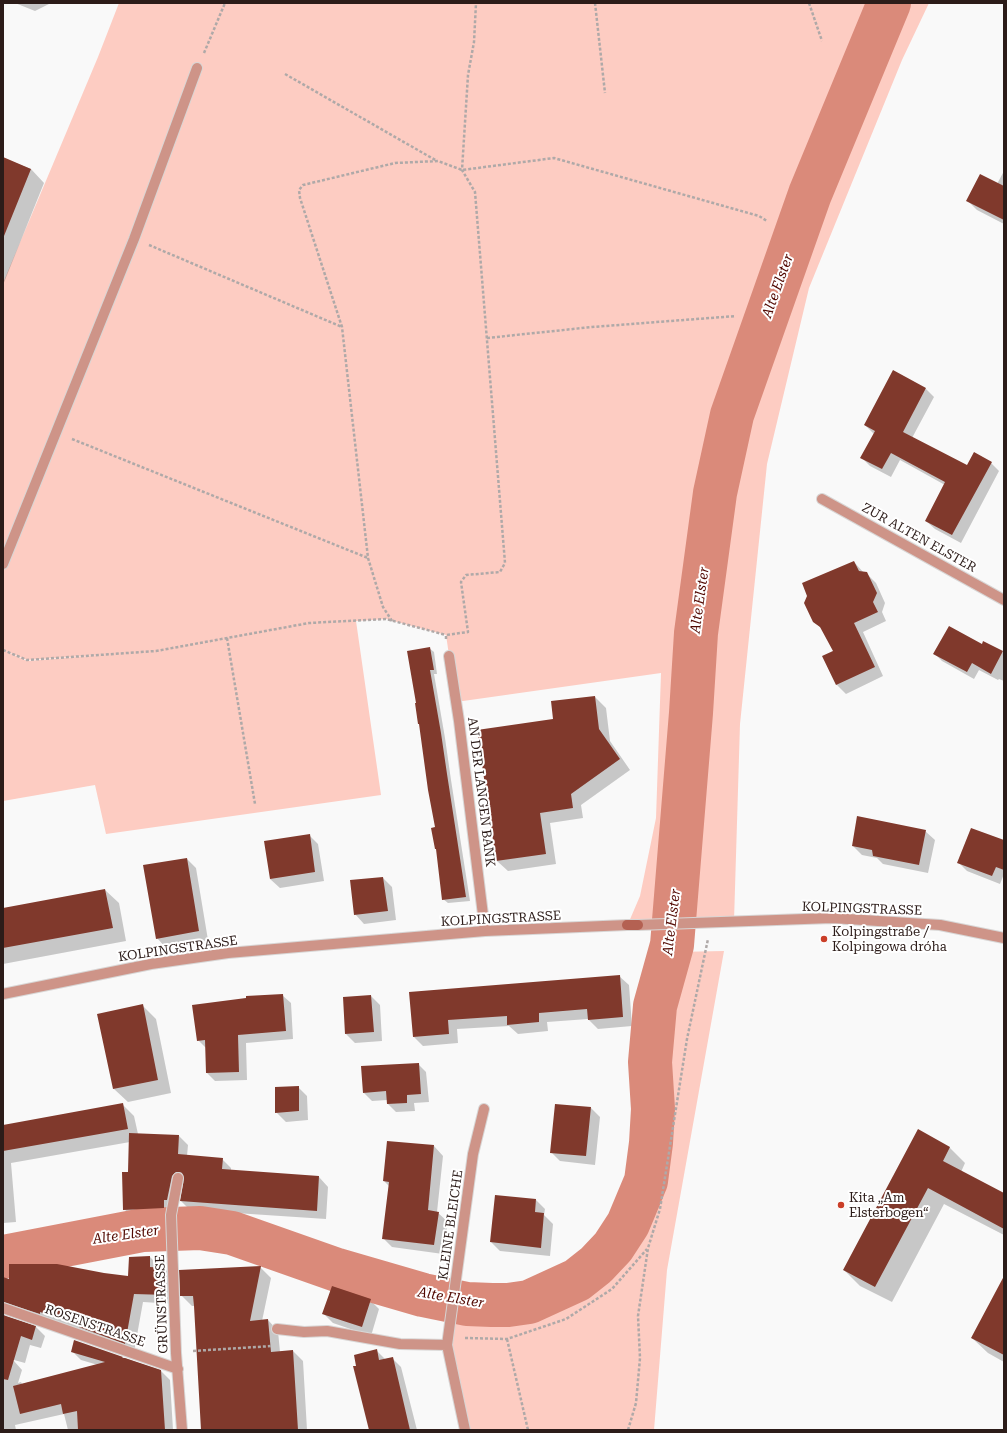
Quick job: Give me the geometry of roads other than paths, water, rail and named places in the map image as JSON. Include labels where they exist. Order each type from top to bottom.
[{"type":"street","points":[[3,564],[134,239],[197,68]]},
{"type":"street","name":"ZUR ALTEN ELSTER","points":[[822,499],[1004,600]]},
{"type":"street","name":"AN DER LANGEN BANK","points":[[449,656],[459,720],[485,931]]},
{"type":"street","name":"KOLPINGSTRASSE","points":[[3,994],[152,964],[228,953],[485,931],[832,918],[940,925],[1004,938]]},
{"type":"street","name":"KLEINE BLEICHE","points":[[465,1430],[447,1345],[473,1154],[484,1109]]},
{"type":"street","name":"GRÜNSTRASSE","points":[[178,1178],[171,1215],[176,1352],[182,1430]]},
{"type":"street","name":"ROSENSTRASSE","points":[[3,1308],[178,1369]]},
{"type":"street","points":[[276,1329],[304,1332],[327,1331],[400,1344],[447,1345]]},
{"type":"waterway","name":"Alte Elster","points":[[3,1257],[143,1230],[200,1228],[232,1233],[337,1270],[423,1295],[467,1304],[508,1305],[529,1302],[577,1280],[596,1265],[613,1247],[628,1224],[646,1181],[651,1143],[653,1109],[650,1062],[655,1006],[672,945],[696,633],[715,493],[732,415],[810,194],[889,3]]},
{"type":"place","name":"Kolpingstraße / Kolpingowa dróha","points":[[824,939]]},
{"type":"place","name":"Kita „Am Elsterbogen“","points":[[841,1205]]}]
